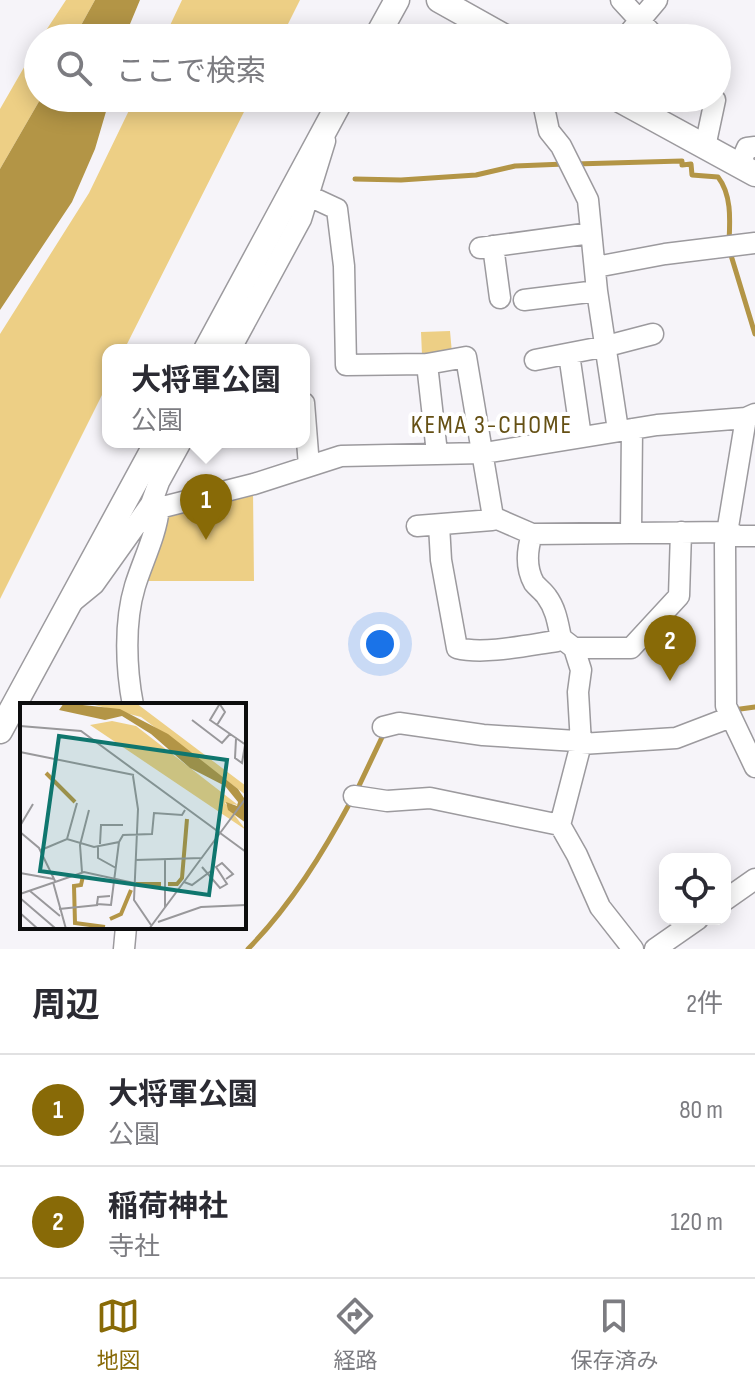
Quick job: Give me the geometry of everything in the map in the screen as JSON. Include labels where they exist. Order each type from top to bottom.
[{"type":"street","points":[[384,24],[397,0]]},
{"type":"street","points":[[439,0],[482,24]]},
{"type":"street","points":[[621,0],[643,24]]},
{"type":"street","points":[[636,24],[657,0]]},
{"type":"street","points":[[209,344],[335,112]]},
{"type":"street","points":[[545,112],[549,131],[561,146],[588,200],[597,291],[625,430],[631,532]]},
{"type":"street","points":[[641,112],[705,147],[750,162]]},
{"type":"street","points":[[705,147],[712,112]]},
{"type":"street","points":[[233,344],[301,219],[324,152],[328,125]]},
{"type":"street","points":[[309,196],[337,209],[344,266],[346,365],[427,364],[466,357],[493,517]]},
{"type":"street","points":[[500,298],[487,247],[591,233]]},
{"type":"street","points":[[596,267],[665,254],[755,243]]},
{"type":"street","points":[[524,300],[597,291]]},
{"type":"street","points":[[535,360],[653,334]]},
{"type":"street","points":[[569,354],[581,437]]},
{"type":"street","points":[[427,364],[437,453]]},
{"type":"street","points":[[69,605],[94,584],[155,506],[254,484],[341,456],[484,453],[625,430],[751,416],[725,545],[726,706],[755,767]]},
{"type":"street","points":[[0,731],[154,448]]},
{"type":"street","points":[[133,703],[129,686],[129,626],[134,588],[157,527],[155,506],[159,482],[178,448]]},
{"type":"street","points":[[308,448],[309,466]]},
{"type":"street","points":[[417,526],[492,520],[493,517]]},
{"type":"street","points":[[493,517],[532,534],[729,532],[755,536]]},
{"type":"street","points":[[439,525],[441,560],[457,648],[466,650],[568,643],[631,648],[679,596],[681,532]]},
{"type":"street","points":[[532,534],[527,553],[529,568],[535,583],[548,597],[581,670],[578,692],[581,744],[560,825],[600,907],[633,949]]},
{"type":"street","points":[[383,727],[399,723],[483,735],[576,741],[581,744],[676,738],[731,717]]},
{"type":"street","points":[[354,796],[387,801],[430,798],[560,825]]},
{"type":"street","points":[[731,896],[755,879]]},
{"type":"street","points":[[655,949],[689,925]]},
{"type":"street","points":[[124,949],[126,929]]},
{"type":"shaded area","points":[[66,0],[95,0],[82,24],[50,24]]},
{"type":"shaded area","points":[[95,0],[140,0],[130,24],[82,24]]},
{"type":"shaded area","points":[[182,0],[300,0],[288,24],[171,24]]},
{"type":"shaded area","points":[[24,67],[24,112],[33,112],[0,169],[0,109]]},
{"type":"shaded area","points":[[33,112],[106,112],[95,149],[72,202],[0,310],[0,169]]},
{"type":"shaded area","points":[[128,112],[244,112],[127,344],[102,344],[102,395],[0,599],[0,334],[89,193]]},
{"type":"shaded area","points":[[450,331],[452,353],[422,355],[421,332]]},
{"type":"shaded area","points":[[253,491],[254,581],[142,581],[172,513]]},
{"type":"waterway","points":[[575,164],[682,161],[682,165],[691,164],[692,175],[718,177],[728,200],[729,242]]},
{"type":"waterway","points":[[355,179],[401,180],[476,175],[515,166],[565,164]]},
{"type":"waterway","points":[[730,252],[755,334]]},
{"type":"waterway","points":[[733,710],[755,707]]},
{"type":"waterway","points":[[357,790],[385,731]]},
{"type":"waterway","points":[[248,949],[305,878],[352,799]]},
{"type":"place","name":"大将軍公園","points":[[206,540]]},
{"type":"place","name":"稲荷神社","points":[[670,681]]},
{"type":"district","name":"KEMA 3-CHOME","points":[[492,425]]}]
